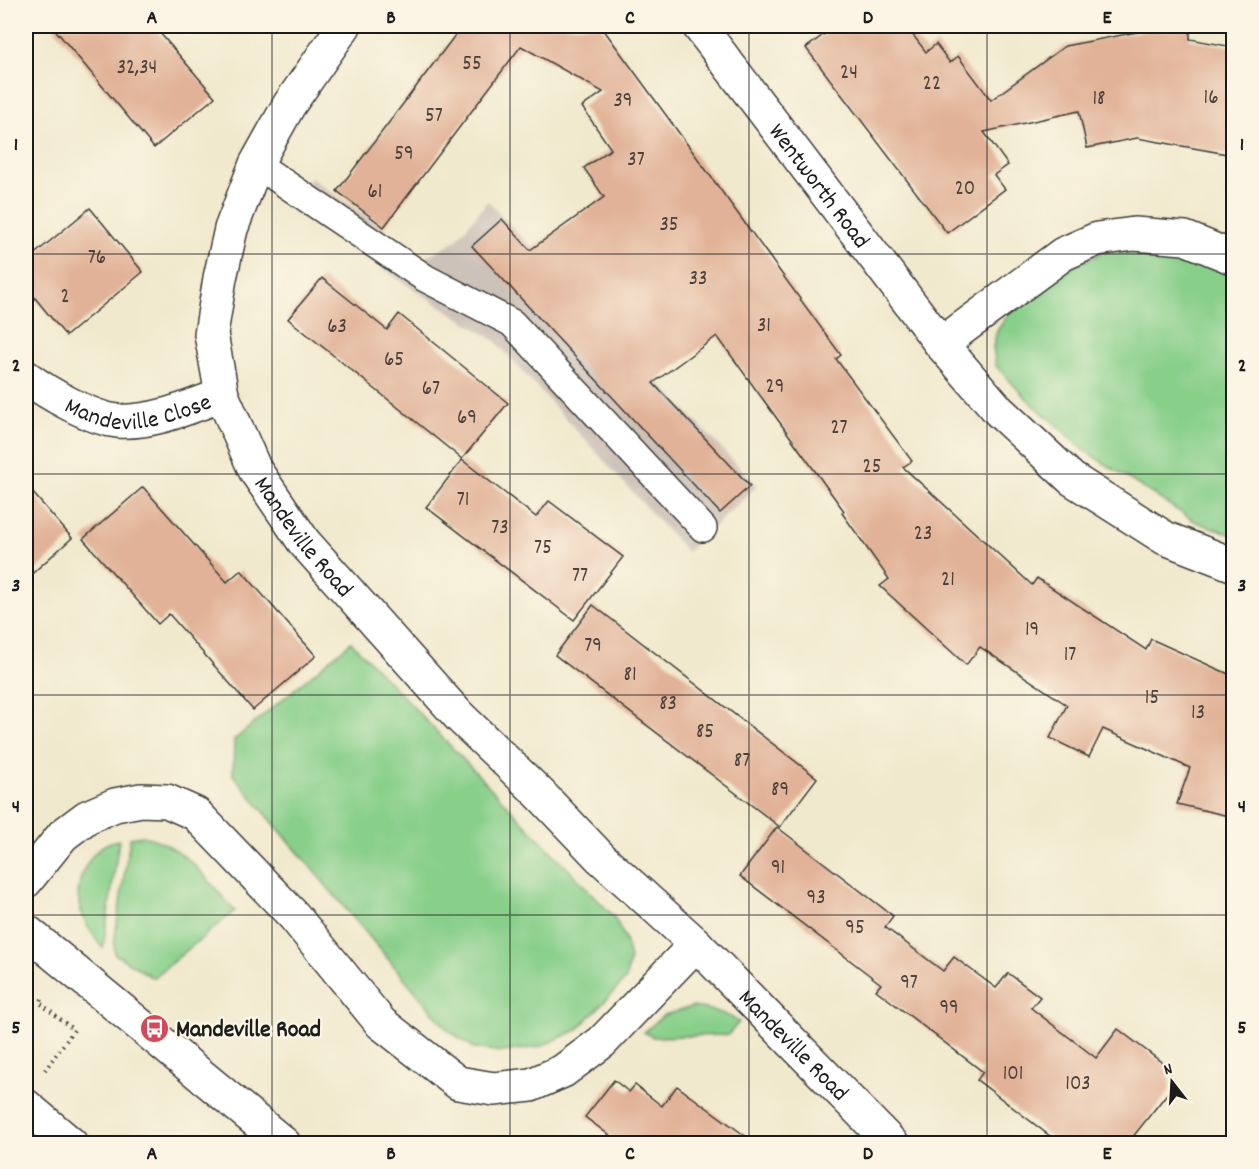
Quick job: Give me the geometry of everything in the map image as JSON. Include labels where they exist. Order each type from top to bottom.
[{"type":"street","name":"Wentworth Road","points":[[699,26],[830,202],[941,344],[999,411],[1072,479],[1165,538],[1233,565]]},
{"type":"street","name":"Mandeville Road","points":[[338,28],[289,105],[256,164],[231,229],[211,334],[222,396],[255,470],[304,542],[459,716],[539,793],[601,858],[696,944],[892,1143]]},
{"type":"street","points":[[941,344],[1063,254],[1097,239],[1134,234],[1185,238],[1233,258]]},
{"type":"street","name":"Mandeville Close","points":[[26,378],[80,408],[117,421],[160,417],[222,396]]},
{"type":"street","points":[[26,881],[63,836],[87,817],[115,804],[141,800],[167,801],[196,814],[294,916],[381,1023],[458,1083],[494,1089],[531,1086],[563,1071],[602,1042],[696,944]]},
{"type":"street","points":[[26,931],[284,1143]]},
{"type":"street","points":[[26,1106],[71,1143]]},
{"type":"lane","points":[[256,164],[425,278],[512,323],[703,528]]},
{"type":"path","points":[[43,1073],[74,1030]]},
{"type":"shaded area","points":[[310,177],[424,258],[455,241],[488,201],[757,486],[687,552],[494,340],[294,213]]},
{"type":"green space","points":[[1137,247],[1183,253],[1233,272],[1233,535],[1196,522],[1085,451],[1027,399],[996,366],[993,347],[997,331],[1013,307],[1070,267],[1101,253]]},
{"type":"green space","points":[[351,642],[614,917],[624,936],[630,958],[626,979],[577,1030],[539,1047],[502,1052],[474,1048],[448,1030],[233,775],[234,740]]},
{"type":"green space","points":[[143,836],[158,840],[183,855],[205,876],[235,911],[153,978],[115,954],[114,943],[130,838]]},
{"type":"green space","points":[[119,840],[103,948],[89,928],[80,908],[79,887],[82,875],[93,855],[104,845]]},
{"type":"green space","points":[[692,1007],[717,1012],[739,1022],[728,1035],[653,1037],[644,1032],[664,1015]]},
{"type":"building","points":[[52,26],[154,26],[215,97],[154,148]]},
{"type":"building","points":[[462,26],[601,26],[841,355],[836,359],[912,461],[903,467],[1032,585],[1037,578],[1146,650],[1151,639],[1233,676],[1233,817],[1177,804],[1190,768],[1103,729],[1089,757],[1050,738],[1067,705],[980,647],[966,665],[880,586],[889,579],[842,513],[844,511],[717,336],[653,383],[750,486],[720,513],[472,246],[502,219],[530,250],[604,197],[584,168],[611,149],[582,107],[603,92],[521,46],[384,227],[337,191]]},
{"type":"building","points":[[835,26],[906,26],[926,52],[936,44],[950,63],[958,56],[991,100],[1065,46],[1143,31],[1143,27],[1190,28],[1190,39],[1233,47],[1233,155],[1137,138],[1087,148],[1079,111],[984,132],[1008,165],[994,175],[1005,189],[947,233],[806,48]]},
{"type":"building","points":[[90,208],[143,272],[66,336],[26,287],[26,261]]},
{"type":"building","points":[[322,278],[387,330],[399,314],[508,403],[462,459],[288,319]]},
{"type":"building","points":[[462,460],[536,517],[549,501],[623,557],[574,620],[426,507]]},
{"type":"building","points":[[26,485],[72,538],[26,579]]},
{"type":"building","points":[[143,487],[227,582],[241,570],[316,656],[253,710],[169,614],[158,624],[83,539]]},
{"type":"building","points":[[593,605],[817,778],[780,827],[555,655]]},
{"type":"building","points":[[777,827],[893,916],[885,927],[943,971],[954,957],[996,988],[1008,973],[1040,997],[1031,1008],[1096,1058],[1118,1029],[1169,1068],[1170,1090],[1128,1143],[1059,1143],[977,1080],[983,1072],[876,990],[881,984],[740,876]]},
{"type":"building","points":[[614,1080],[629,1092],[635,1085],[662,1106],[677,1086],[755,1143],[620,1143],[585,1117]]},
{"type":"place","name":"Mandeville Road","points":[[155,1028]]}]
